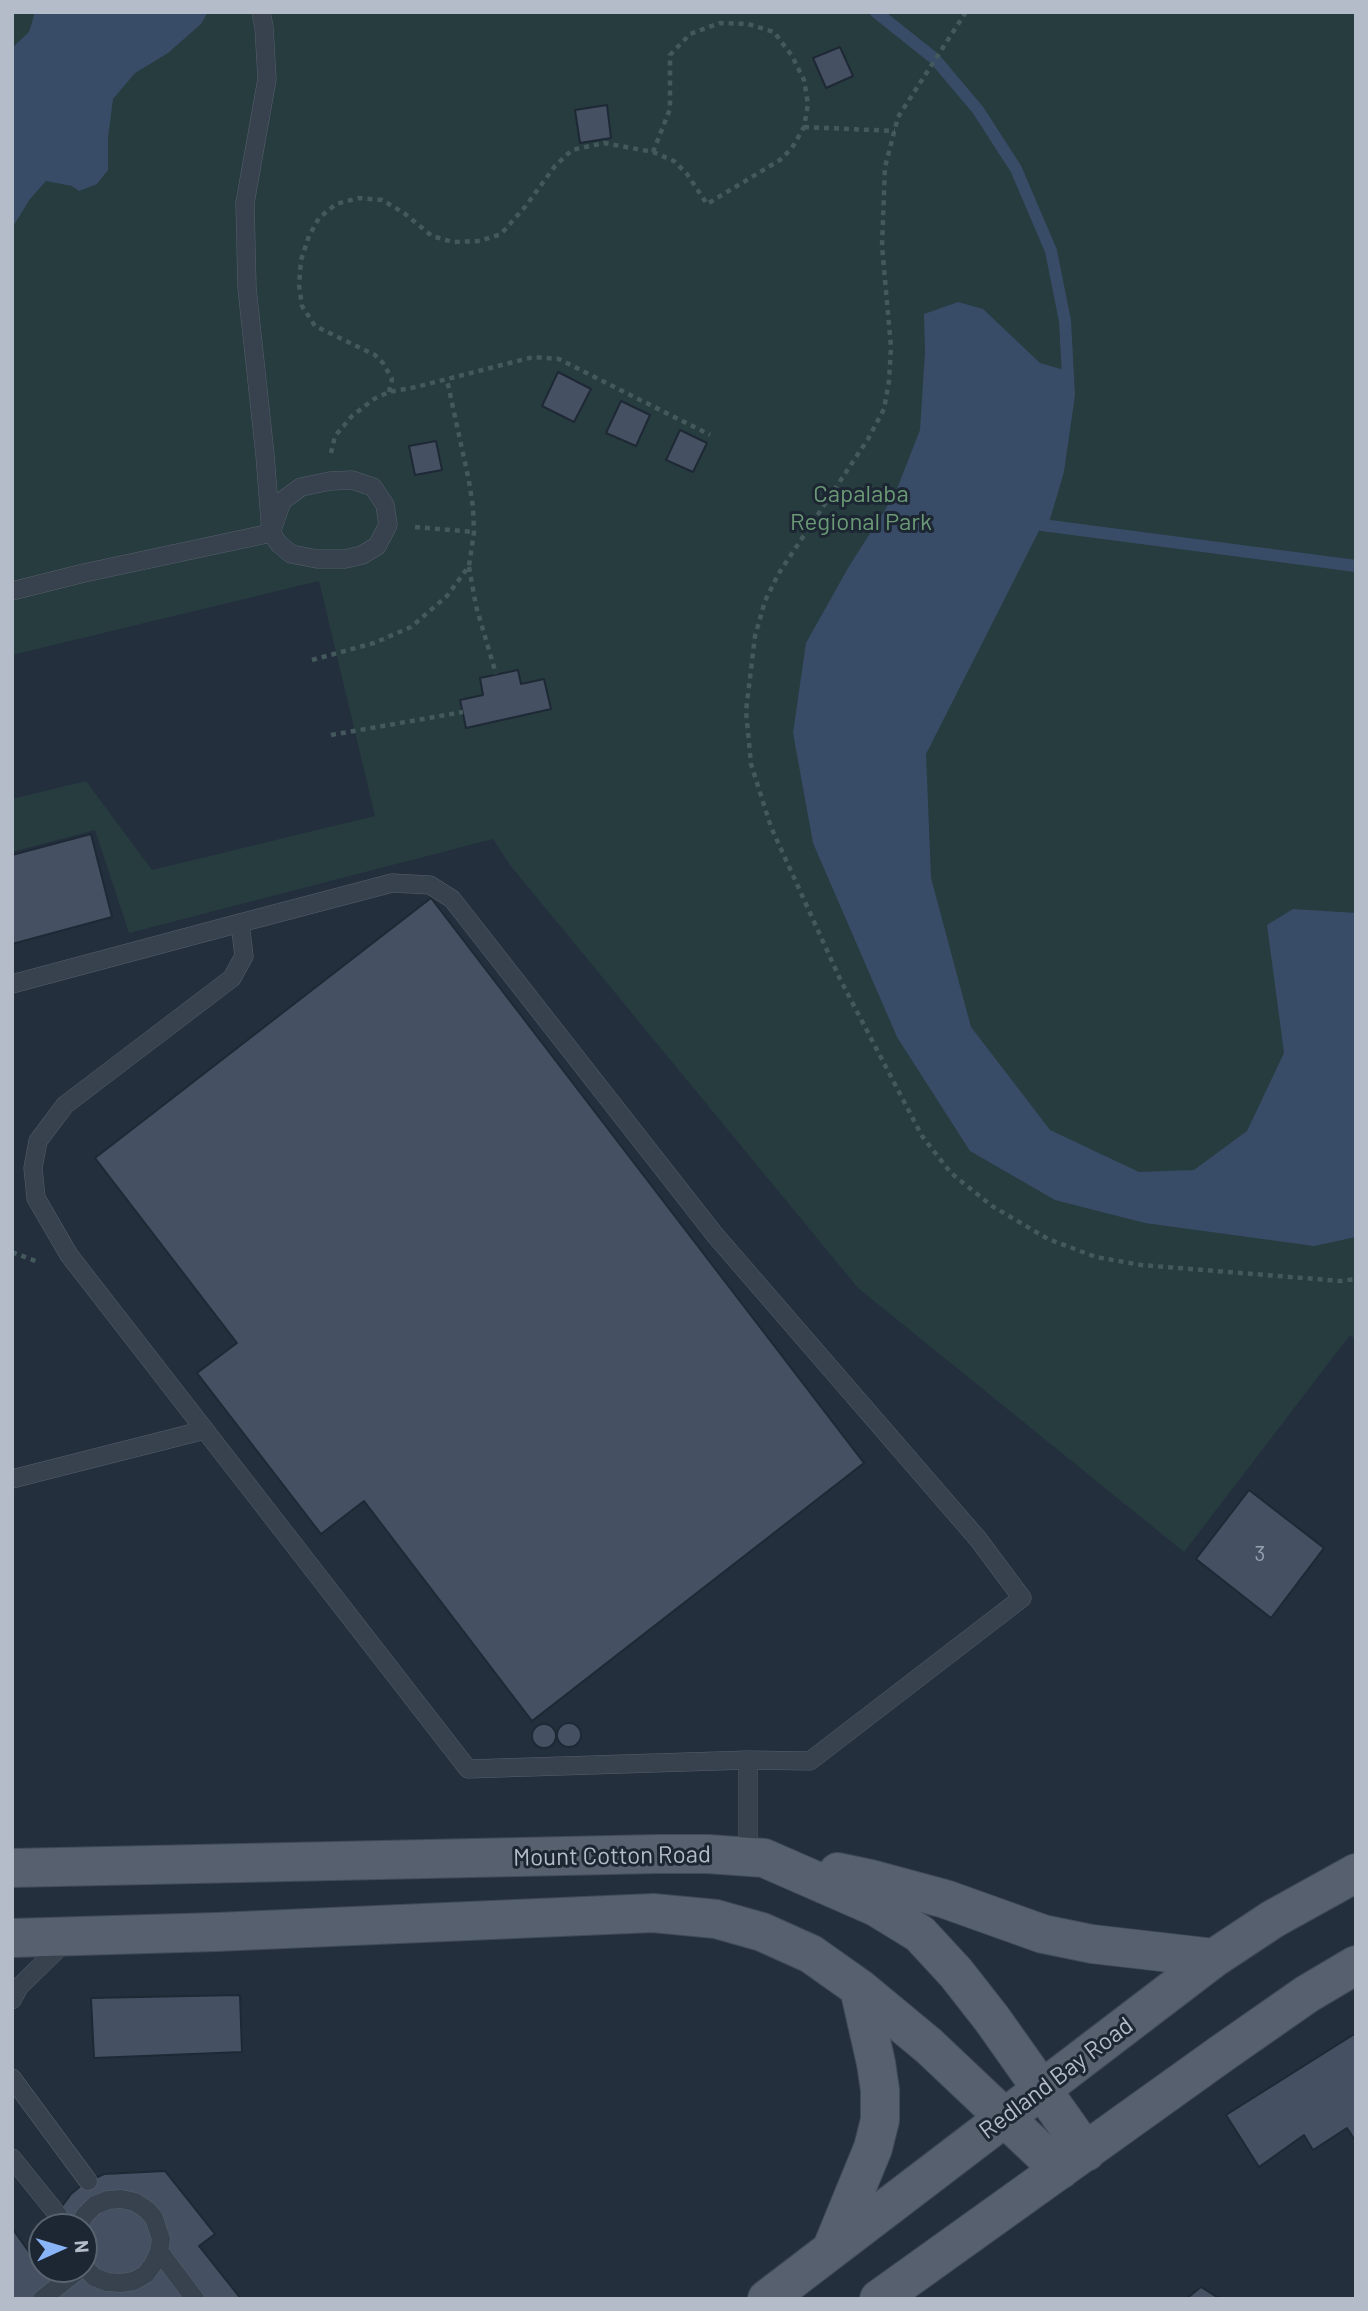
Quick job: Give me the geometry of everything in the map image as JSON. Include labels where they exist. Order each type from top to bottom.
[{"type":"main road","name":"Mount Cotton Road","points":[[12,1868],[657,1854],[756,1858],[876,1907],[920,1934],[985,2010],[1042,2090],[1073,2161]]},
{"type":"main road","points":[[756,1858],[871,1878],[945,1899],[1043,1934],[1092,1944],[1214,1958]]},
{"type":"main road","name":"Redland Bay Road","points":[[767,2299],[1214,1958],[1273,1919],[1356,1873]]},
{"type":"main road","points":[[12,1938],[653,1913],[716,1919],[762,1932],[811,1954],[859,1988],[929,2046],[1005,2119],[1073,2161]]},
{"type":"main road","points":[[879,2299],[1307,1994],[1356,1965]]},
{"type":"main road","points":[[832,2248],[873,2148],[880,2120],[880,2090],[876,2063],[859,1988]]},
{"type":"lane","points":[[261,12],[267,79],[245,202],[247,288],[271,533],[291,554],[317,559],[345,559],[362,555],[377,547],[388,525],[384,505],[373,487],[352,480],[330,481],[301,488],[282,501],[271,533]]},
{"type":"lane","points":[[12,591],[271,533]]},
{"type":"lane","points":[[12,984],[240,923],[392,883],[430,885],[452,899],[715,1235],[978,1539],[1022,1598],[810,1761],[748,1760],[468,1769],[69,1255],[36,1198],[33,1168],[38,1141],[65,1105],[232,978],[244,956],[240,923]]},
{"type":"lane","points":[[12,1479],[205,1430]]},
{"type":"lane","points":[[748,1760],[756,1858]]},
{"type":"lane","points":[[12,2000],[19,1987],[71,1936]]},
{"type":"lane","points":[[12,2078],[88,2182]]},
{"type":"lane","points":[[12,2158],[56,2213]]},
{"type":"lane","points":[[87,2213],[95,2205],[108,2200],[135,2202],[154,2218],[161,2239],[154,2263],[146,2274],[134,2281],[121,2283],[98,2279]]},
{"type":"lane","points":[[159,2251],[195,2299]]},
{"type":"lane","points":[[42,2299],[63,2283]]},
{"type":"lane","points":[[121,2283],[134,2299]]},
{"type":"path","points":[[965,12],[898,117],[885,167],[882,246],[891,347],[884,409],[868,439],[779,573],[765,601],[755,636],[746,711],[751,764],[771,827],[839,979],[922,1136],[951,1173],[992,1206],[1048,1239],[1096,1257],[1155,1266],[1341,1282],[1356,1279]]},
{"type":"path","points":[[389,392],[392,379],[375,355],[315,326],[302,306],[299,285],[301,260],[309,236],[320,218],[336,204],[359,198],[382,200],[404,213],[432,236],[453,242],[480,241],[501,234],[555,166],[572,150],[604,143],[653,152],[674,161],[687,174],[707,204],[780,160],[792,148],[804,127],[808,104],[804,80],[792,56],[774,32],[748,24],[720,23],[690,34],[670,55],[670,108],[653,152]]},
{"type":"path","points":[[804,127],[895,131]]},
{"type":"path","points":[[330,481],[329,464],[335,436],[352,416],[374,399],[389,392],[533,358],[559,359],[710,435]]},
{"type":"path","points":[[447,380],[470,481],[474,532],[469,566],[476,606],[496,674]]},
{"type":"path","points":[[388,525],[474,532]]},
{"type":"path","points":[[312,660],[374,643],[411,627],[447,596],[469,566]]},
{"type":"path","points":[[331,735],[463,712]]},
{"type":"green space","name":"Capalaba Regional Park","points":[[12,12],[1356,12],[1356,1339],[1350,1335],[1184,1552],[858,1288],[510,865],[493,839],[129,933],[95,830],[12,852],[12,799],[86,781],[152,870],[375,816],[319,581],[12,655]]},
{"type":"water","points":[[35,12],[208,12],[201,24],[168,53],[135,73],[113,99],[108,138],[108,170],[97,184],[79,191],[72,186],[46,181],[30,199],[12,228],[12,48],[29,32]]},
{"type":"water","points":[[958,302],[983,309],[1040,363],[1068,371],[1069,395],[1058,471],[1042,525],[926,754],[931,878],[971,1027],[1050,1130],[1139,1172],[1194,1170],[1247,1131],[1284,1053],[1267,925],[1293,909],[1356,913],[1356,1237],[1314,1246],[1145,1223],[1055,1200],[970,1151],[897,1037],[813,843],[793,733],[806,643],[848,568],[895,494],[920,430],[925,352],[924,314]]},
{"type":"building","points":[[840,47],[853,76],[826,88],[813,58]]},
{"type":"building","points":[[607,105],[611,138],[580,143],[575,110]]},
{"type":"building","points":[[558,372],[591,389],[574,422],[542,406]]},
{"type":"building","points":[[621,401],[650,415],[636,446],[606,433]]},
{"type":"building","points":[[680,430],[707,443],[693,472],[666,460]]},
{"type":"building","points":[[436,441],[442,470],[415,475],[409,446]]},
{"type":"building","points":[[518,670],[521,684],[544,679],[551,709],[466,728],[460,700],[483,695],[480,678]]},
{"type":"building","points":[[91,834],[112,917],[12,944],[12,855]]},
{"type":"building","points":[[431,898],[864,1463],[532,1721],[364,1501],[321,1534],[197,1373],[237,1343],[95,1158]]},
{"type":"building","points":[[1249,1490],[1324,1548],[1271,1618],[1196,1559]]},
{"type":"building","points":[[569,1723],[578,1726],[581,1735],[578,1744],[569,1747],[560,1744],[557,1735],[560,1726]]},
{"type":"building","points":[[544,1724],[553,1727],[556,1736],[553,1745],[544,1748],[535,1745],[532,1736],[535,1727]]},
{"type":"building","points":[[240,1995],[242,2052],[94,2058],[91,1998]]},
{"type":"building","points":[[1356,2033],[1356,2142],[1347,2128],[1313,2150],[1304,2135],[1259,2167],[1226,2115]]},
{"type":"building","points":[[165,2171],[215,2234],[199,2246],[241,2299],[12,2299],[12,2228],[28,2251],[28,2283],[98,2283],[98,2213],[59,2213],[71,2194],[83,2184],[104,2174]]},
{"type":"building","points":[[1201,2287],[1220,2299],[1186,2299]]},
{"type":"waterway","points":[[876,12],[935,59],[978,110],[1016,169],[1051,251],[1065,321],[1069,395],[1058,471],[1042,525],[1356,566]]}]
